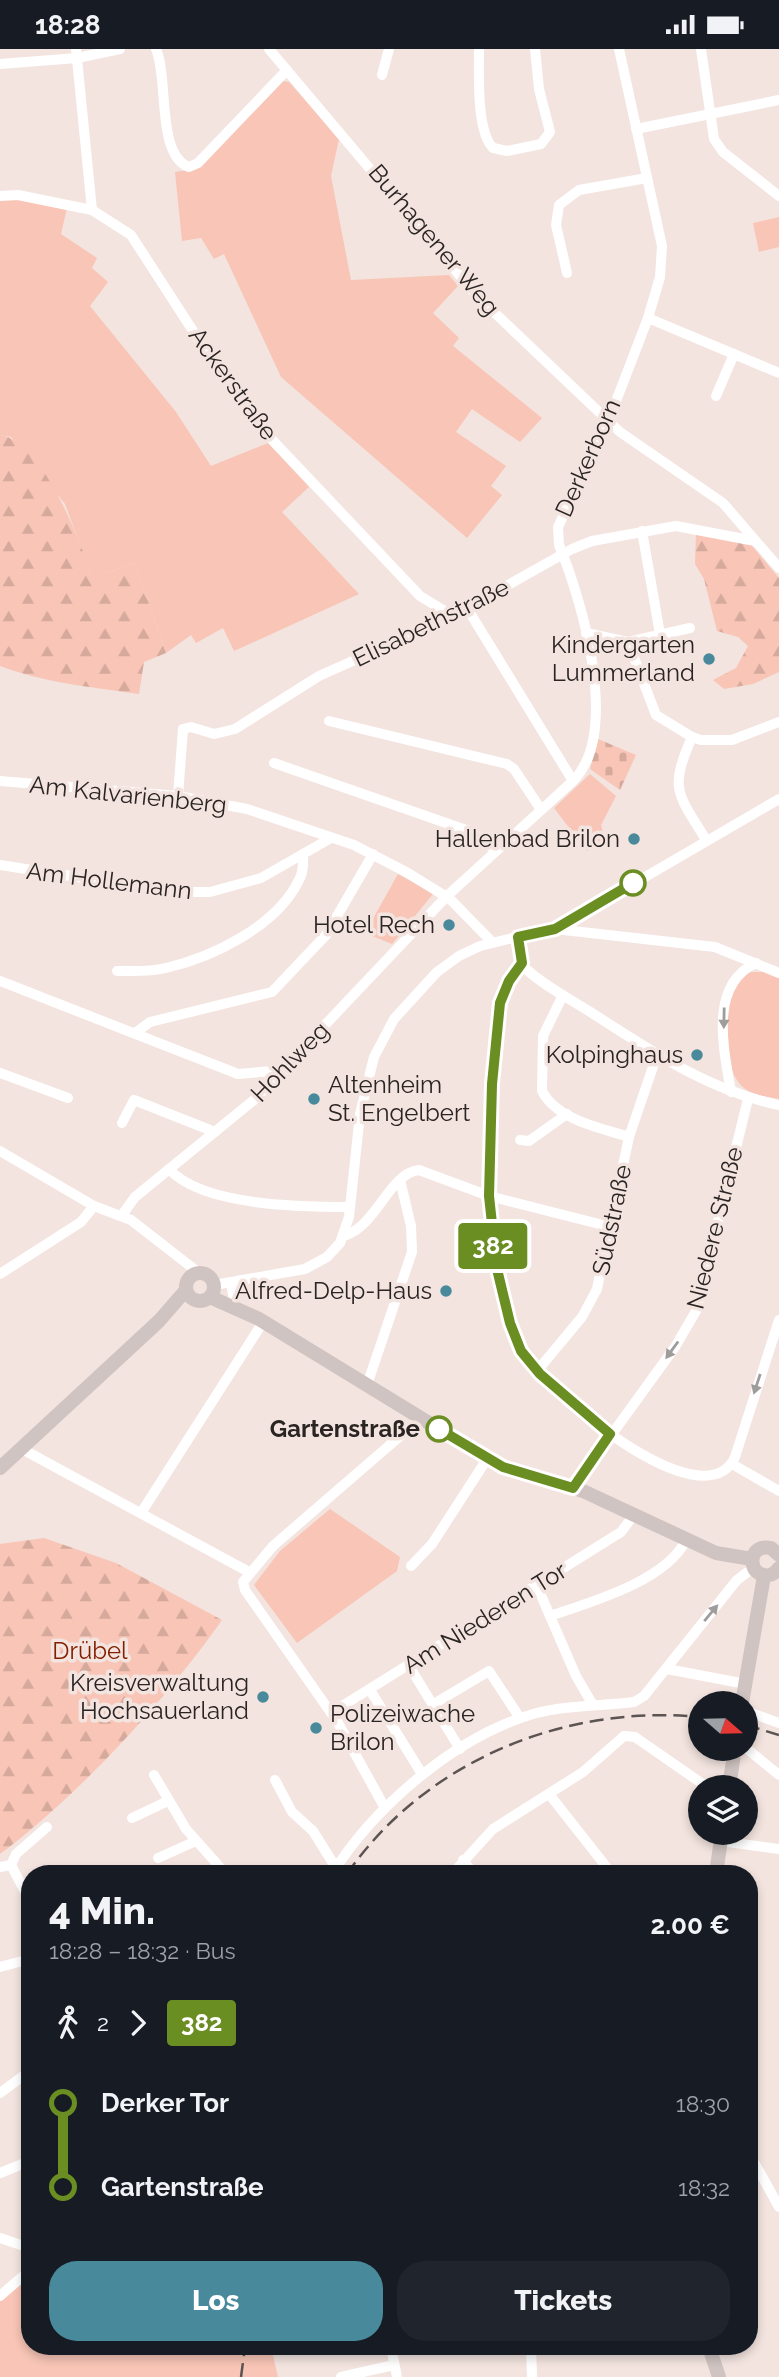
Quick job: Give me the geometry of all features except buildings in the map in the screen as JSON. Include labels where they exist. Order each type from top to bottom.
[{"type":"street","points":[[0,64],[120,49]]},
{"type":"street","points":[[156,49],[161,65],[169,147],[176,160],[189,167],[198,163],[287,70]]},
{"type":"street","name":"Burhagener Weg","points":[[269,49],[345,136],[471,289],[608,422],[723,503],[779,568]]},
{"type":"street","points":[[382,75],[389,49]]},
{"type":"street","points":[[479,49],[480,89],[487,137],[493,148],[507,151],[541,144],[549,136],[550,125],[537,79],[535,49]]},
{"type":"street","name":"Derkerborn","points":[[447,897],[573,781],[588,758],[593,734],[594,674],[586,633],[558,538],[560,520],[608,422],[648,318],[660,277],[662,255],[618,49]]},
{"type":"street","points":[[701,49],[714,139],[723,152],[779,195]]},
{"type":"street","points":[[76,53],[92,210]]},
{"type":"street","points":[[636,129],[779,100]]},
{"type":"street","points":[[567,273],[556,225],[559,205],[579,190],[647,178]]},
{"type":"street","name":"Ackerstraße","points":[[0,196],[18,195],[92,210],[135,238],[217,368],[260,427],[420,596],[453,616]]},
{"type":"street","points":[[648,318],[779,373]]},
{"type":"street","points":[[716,396],[734,354]]},
{"type":"street","name":"Elisabethstraße","points":[[178,796],[183,729],[191,727],[214,734],[235,729],[319,676],[453,616],[563,554],[592,541],[676,526],[755,541]]},
{"type":"street","points":[[642,531],[660,634]]},
{"type":"street","points":[[467,608],[573,781]]},
{"type":"street","points":[[586,633],[628,642],[690,628]]},
{"type":"street","points":[[628,642],[656,715],[692,737],[701,740],[732,740],[779,722]]},
{"type":"street","points":[[329,721],[507,764],[514,769],[541,808]]},
{"type":"street","points":[[692,737],[677,771],[677,783],[706,840]]},
{"type":"street","points":[[274,763],[469,831],[496,851]]},
{"type":"street","name":"Am Kalvarienberg","points":[[0,781],[178,796],[240,807],[373,854],[447,897],[493,943]]},
{"type":"street","points":[[555,929],[779,799]]},
{"type":"street","name":"Am Hollemann","points":[[0,865],[172,892],[211,892],[261,879],[331,838]]},
{"type":"street","points":[[117,971],[170,967],[209,953],[247,932],[275,910],[296,885],[302,875],[303,854]]},
{"type":"street","points":[[135,1033],[150,1022],[272,992],[326,935],[373,854]]},
{"type":"street","name":"Hohlweg","points":[[122,1215],[135,1197],[285,1070],[447,897]]},
{"type":"street","points":[[0,1468],[159,1321],[201,1287],[311,1266],[332,1252],[344,1236],[350,1207],[360,1114],[380,1042],[394,1019],[423,985],[448,963],[471,950],[493,943],[555,929],[696,944],[732,951],[779,973]]},
{"type":"street","points":[[518,937],[526,971],[563,995],[657,1055],[748,1099],[779,1105]]},
{"type":"street","points":[[522,963],[509,981],[499,1009],[491,1111],[489,1196],[497,1269],[517,1345],[537,1371],[610,1434],[642,1456],[692,1476],[717,1474],[732,1464],[779,1320]]},
{"type":"street","points":[[731,1092],[723,1016],[725,999],[739,974],[756,963]]},
{"type":"street","points":[[0,981],[238,1074],[285,1070]]},
{"type":"street","points":[[563,995],[545,1031],[540,1082],[545,1097],[567,1114],[629,1137]]},
{"type":"street","name":"Südstraße","points":[[537,1371],[590,1305],[597,1289],[629,1137],[657,1055]]},
{"type":"street","points":[[0,1073],[68,1098]]},
{"type":"street","name":"Niedere Straße","points":[[573,1488],[675,1347],[701,1301],[748,1099]]},
{"type":"street","points":[[122,1123],[134,1100],[215,1132]]},
{"type":"street","points":[[520,1140],[529,1141],[567,1114]]},
{"type":"street","points":[[0,1151],[94,1206],[122,1215],[183,1259],[201,1287],[261,1320],[486,1459],[521,1474],[573,1488],[686,1540],[772,1574],[779,1568]]},
{"type":"street","points":[[169,1169],[185,1183],[218,1195],[350,1207]]},
{"type":"street","points":[[344,1236],[363,1226],[400,1180],[412,1170],[424,1170],[489,1196],[611,1227]]},
{"type":"street","points":[[367,1385],[411,1252],[411,1226],[400,1180]]},
{"type":"street","points":[[0,1273],[81,1222],[94,1206]]},
{"type":"street","points":[[234,1299],[232,1289],[241,1280]]},
{"type":"street","points":[[201,1287],[234,1299],[261,1320]]},
{"type":"street","points":[[141,1513],[261,1320]]},
{"type":"street","points":[[385,1808],[331,1713],[243,1585],[249,1572],[282,1538],[421,1418]]},
{"type":"street","points":[[22,1449],[249,1572]]},
{"type":"street","points":[[411,1566],[432,1544],[486,1459]]},
{"type":"street","points":[[732,1464],[779,1490]]},
{"type":"street","name":"Am Niederen Tor","points":[[331,1713],[625,1529],[633,1516]]},
{"type":"street","points":[[550,1616],[642,1581],[679,1552],[686,1540]]},
{"type":"street","points":[[745,1691],[759,1549],[777,1547]]},
{"type":"street","points":[[339,1865],[385,1808],[422,1774],[460,1749],[520,1718],[545,1711],[640,1699],[742,1574],[756,1568]]},
{"type":"street","points":[[537,1586],[576,1676],[593,1705]]},
{"type":"street","points":[[409,1666],[460,1749]]},
{"type":"street","points":[[667,1669],[746,1684]]},
{"type":"street","points":[[432,1705],[489,1671],[520,1718]]},
{"type":"street","points":[[370,1690],[422,1774]]},
{"type":"street","points":[[758,1715],[779,1723]]},
{"type":"street","points":[[459,1865],[493,1829],[583,1772],[622,1737],[630,1736],[689,1775]]},
{"type":"street","points":[[758,1758],[779,1775]]},
{"type":"street","points":[[154,1775],[196,1841],[218,1865]]},
{"type":"street","points":[[275,1780],[292,1812],[313,1831],[330,1865]]},
{"type":"street","points":[[549,1794],[605,1865]]},
{"type":"street","points":[[132,1818],[169,1801]]},
{"type":"street","points":[[21,1888],[6,1866],[47,1826]]},
{"type":"street","points":[[159,1858],[196,1841]]},
{"type":"street","points":[[717,1865],[720,1845]]},
{"type":"street","points":[[758,1845],[779,1849]]},
{"type":"street","points":[[463,1860],[467,1865]]},
{"type":"street","points":[[0,1967],[21,1961]]},
{"type":"street","points":[[0,2093],[21,2078]]},
{"type":"street","points":[[0,2173],[21,2165]]},
{"type":"street","points":[[758,2169],[779,2207]]},
{"type":"street","points":[[0,2238],[21,2245]]},
{"type":"street","points":[[0,2296],[21,2278]]},
{"type":"street","points":[[392,2355],[397,2377]]},
{"type":"street","points":[[531,2355],[532,2377]]},
{"type":"street","points":[[712,2355],[719,2377]]},
{"type":"street","points":[[341,2377],[394,2365]]},
{"type":"green space","points":[[282,81],[289,82],[339,139],[331,176],[351,280],[449,275],[458,286],[433,313],[459,338],[453,346],[542,418],[520,442],[472,409],[456,432],[506,466],[491,486],[502,495],[467,538],[281,377],[224,254],[214,259],[201,238],[182,241],[175,172],[197,169]]},
{"type":"green space","points":[[16,199],[67,208],[61,234],[97,258],[92,268],[108,282],[90,306],[176,412],[211,466],[268,443],[309,487],[282,512],[359,594],[234,651],[223,628],[196,643],[191,635],[166,653],[135,563],[103,574],[91,574],[65,504],[11,437],[0,435],[0,200]]},
{"type":"green space","points":[[779,217],[779,247],[759,252],[753,223]]},
{"type":"green space","points":[[0,435],[15,441],[44,472],[68,516],[91,574],[103,574],[135,563],[166,653],[144,662],[139,694],[51,680],[0,666]]},
{"type":"green space","points":[[696,534],[747,540],[779,578],[779,672],[753,684],[724,689],[713,680],[736,668],[748,646],[738,637],[717,631],[704,579],[695,564]]},
{"type":"green space","points":[[598,739],[636,755],[620,790],[590,769]]},
{"type":"green space","points":[[590,774],[616,796],[601,825],[604,837],[587,851],[554,808]]},
{"type":"green space","points":[[398,874],[433,894],[392,944],[365,933]]},
{"type":"green space","points":[[750,972],[764,972],[779,977],[779,1099],[747,1090],[738,1081],[731,1067],[726,1031],[728,1012],[732,995],[740,981]]},
{"type":"green space","points":[[330,1509],[400,1557],[397,1571],[297,1643],[254,1585],[280,1551]]},
{"type":"green space","name":"Drübel","points":[[44,1538],[116,1563],[222,1620],[174,1683],[119,1745],[60,1804],[0,1854],[0,1544]]},
{"type":"green space","points":[[21,2282],[21,2355],[273,2355],[278,2377],[0,2377],[0,2299]]},
{"type":"railway","points":[[354,1865],[379,1834],[416,1800],[457,1771],[502,1748],[550,1731],[599,1720],[649,1715],[688,1717]]},
{"type":"railway","points":[[758,1729],[779,1735]]},
{"type":"railway","points":[[241,2377],[244,2355]]},
{"type":"bus line","name":"382","points":[[439,1429],[503,1467],[573,1488],[610,1434],[570,1403],[532,1366],[517,1345],[494,1254],[489,1196],[490,1130],[499,1009],[509,981],[522,963],[518,937],[555,929],[633,883]]},
{"type":"place","name":"Kindergarten Lummerland","points":[[709,659]]},
{"type":"place","name":"Hallenbad Brilon","points":[[634,839]]},
{"type":"place","name":"Hotel Rech","points":[[449,925]]},
{"type":"place","name":"Kolpinghaus","points":[[697,1055]]},
{"type":"place","name":"Altenheim St. Engelbert","points":[[314,1099]]},
{"type":"place","name":"Alfred-Delp-Haus","points":[[446,1291]]},
{"type":"place","name":"Gartenstraße","points":[[439,1429]]},
{"type":"place","name":"Kreisverwaltung Hochsauerland","points":[[263,1697]]},
{"type":"place","name":"Polizeiwache Brilon","points":[[316,1728]]}]
